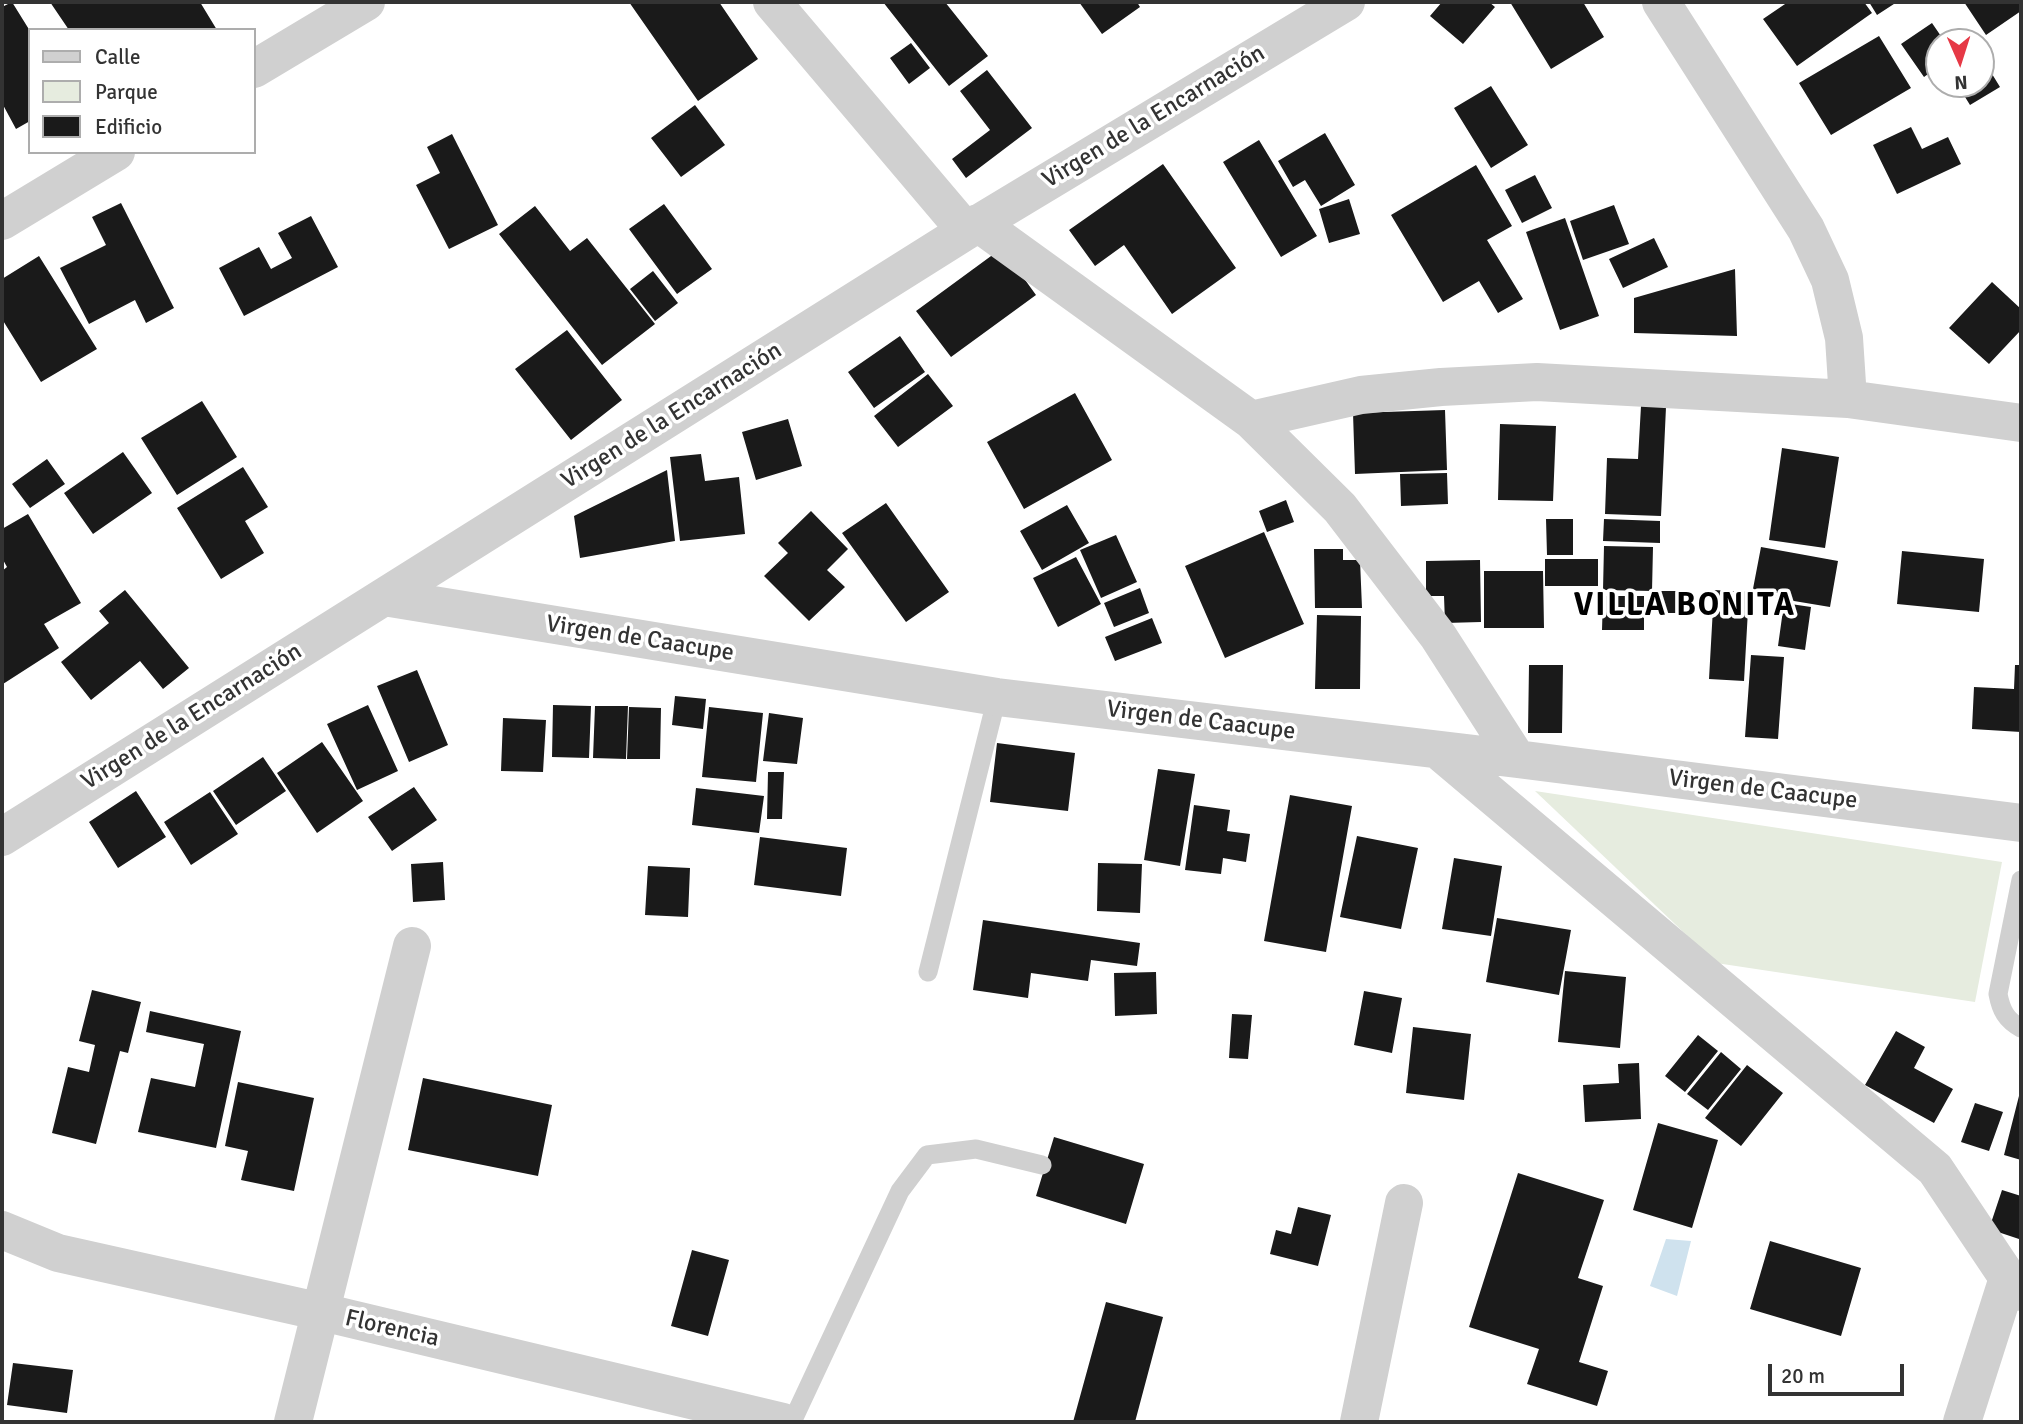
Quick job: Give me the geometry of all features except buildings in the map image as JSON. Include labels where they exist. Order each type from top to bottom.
[{"type":"street","points":[[256,68],[366,2]]},
{"type":"street","points":[[772,2],[972,227],[1251,420],[1340,508],[1438,636],[1517,759]]},
{"type":"street","name":"Virgen de la Encarnación","points":[[2,836],[972,227],[1346,2]]},
{"type":"street","points":[[1661,2],[1811,239],[1830,280],[1844,338],[1848,400]]},
{"type":"street","points":[[2,221],[113,154]]},
{"type":"street","points":[[1251,420],[1361,396],[1441,387],[1537,382],[1848,400],[2021,422]]},
{"type":"street","name":"Virgen de Caacupe","points":[[384,597],[997,697],[2021,823]]},
{"type":"street","points":[[1438,750],[1935,1170],[2015,1285],[1962,1422]]},
{"type":"street","points":[[293,1422],[412,946]]},
{"type":"street","points":[[1359,1422],[1404,1203]]},
{"type":"street","name":"Florencia","points":[[2,1230],[58,1254],[322,1312],[783,1422]]},
{"type":"lane","points":[[928,972],[997,697]]},
{"type":"lane","points":[[2021,880],[1998,993],[2001,1010],[2021,1028]]},
{"type":"lane","points":[[792,1422],[894,1202],[927,1155],[976,1149],[1042,1165]]},
{"type":"green space","points":[[1535,791],[2002,862],[1975,1002],[1716,963]]},
{"type":"water","points":[[1666,1239],[1691,1241],[1677,1296],[1650,1286]]},
{"type":"district","name":"VILLA BONITA","points":[[1685,607]]}]
